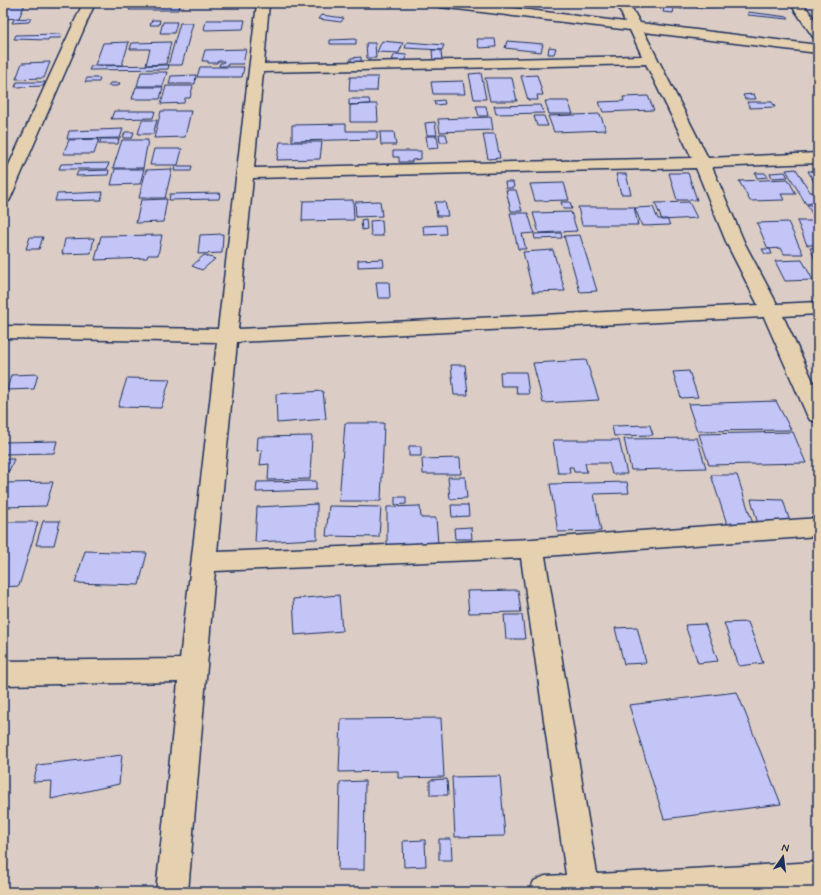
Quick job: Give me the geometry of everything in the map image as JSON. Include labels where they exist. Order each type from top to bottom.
[{"type":"street","points":[[3,197],[89,3]]},
{"type":"street","points":[[172,892],[203,562],[263,3]]},
{"type":"street","points":[[440,3],[463,4],[818,49]]},
{"type":"street","points":[[623,3],[702,163],[736,244],[770,309],[818,415]]},
{"type":"street","points":[[796,3],[818,34]]},
{"type":"street","points":[[256,68],[651,60]]},
{"type":"street","points":[[245,173],[702,163],[818,158]]},
{"type":"street","points":[[3,332],[227,336],[770,309],[818,308]]},
{"type":"street","points":[[203,562],[532,548],[818,527]]},
{"type":"street","points":[[532,548],[584,890]]},
{"type":"street","points":[[3,673],[192,670]]},
{"type":"street","points":[[546,892],[818,877]]},
{"type":"building","points":[[8,3],[30,3],[25,4],[19,18],[3,19],[3,13]]},
{"type":"building","points":[[51,3],[75,3],[73,7],[49,7]]},
{"type":"building","points":[[132,3],[181,3],[178,10],[129,10]]},
{"type":"building","points":[[644,3],[684,3],[683,9],[674,8],[673,13],[663,12],[664,7],[644,5]]},
{"type":"building","points":[[694,3],[715,3],[718,7],[697,8]]},
{"type":"building","points":[[748,12],[788,17],[788,19],[748,15]]},
{"type":"building","points":[[321,15],[344,18],[341,22],[318,19]]},
{"type":"building","points":[[31,18],[29,22],[12,23],[14,19]]},
{"type":"building","points":[[152,20],[160,20],[159,25],[150,25]]},
{"type":"building","points":[[206,20],[245,20],[243,29],[204,30]]},
{"type":"building","points":[[163,22],[177,22],[174,33],[160,33]]},
{"type":"building","points":[[180,23],[193,23],[182,65],[168,65]]},
{"type":"building","points":[[61,34],[60,38],[49,38],[48,40],[14,39],[16,35]]},
{"type":"building","points":[[356,39],[356,44],[330,44],[330,40]]},
{"type":"building","points":[[477,39],[495,39],[496,47],[479,48]]},
{"type":"building","points":[[382,41],[403,43],[399,53],[377,52]]},
{"type":"building","points":[[507,41],[543,44],[541,52],[505,48]]},
{"type":"building","points":[[129,42],[122,65],[95,65],[103,43]]},
{"type":"building","points":[[171,42],[166,64],[146,65],[150,49],[130,49],[132,43]]},
{"type":"building","points":[[407,42],[444,45],[442,50],[405,48]]},
{"type":"building","points":[[366,43],[375,43],[376,58],[367,58]]},
{"type":"building","points":[[549,47],[556,48],[554,54],[548,54]]},
{"type":"building","points":[[246,49],[243,64],[228,64],[227,66],[219,66],[220,63],[223,63],[224,61],[208,63],[208,61],[202,61],[205,50]]},
{"type":"building","points":[[432,50],[441,50],[442,61],[433,61]]},
{"type":"building","points":[[395,54],[407,55],[404,61],[392,60]]},
{"type":"building","points":[[361,57],[361,63],[351,63],[351,58]]},
{"type":"building","points":[[50,62],[44,78],[16,79],[22,63]]},
{"type":"building","points":[[169,65],[168,69],[89,70],[91,66]]},
{"type":"building","points":[[200,67],[244,67],[242,77],[197,77]]},
{"type":"building","points":[[141,72],[167,72],[163,86],[137,86]]},
{"type":"building","points":[[481,73],[486,99],[474,99],[469,74]]},
{"type":"building","points":[[196,75],[195,84],[169,84],[171,76]]},
{"type":"building","points":[[537,75],[543,95],[537,95],[538,100],[528,100],[521,76]]},
{"type":"building","points":[[350,77],[378,77],[377,91],[349,91]]},
{"type":"building","points":[[87,78],[100,78],[99,82],[85,82]]},
{"type":"building","points":[[485,78],[512,78],[517,101],[490,101]]},
{"type":"building","points":[[463,81],[465,94],[433,94],[431,82]]},
{"type":"building","points":[[17,82],[45,82],[43,86],[15,87]]},
{"type":"building","points":[[110,83],[120,83],[118,86],[108,86]]},
{"type":"building","points":[[166,86],[193,86],[190,98],[185,98],[184,103],[161,104]]},
{"type":"building","points":[[136,87],[163,87],[160,99],[132,99]]},
{"type":"building","points":[[754,94],[756,99],[745,99],[743,95]]},
{"type":"building","points":[[648,96],[654,110],[603,112],[599,102],[624,101],[623,97]]},
{"type":"building","points":[[349,99],[369,99],[370,104],[349,105]]},
{"type":"building","points":[[444,100],[445,104],[435,105],[434,101]]},
{"type":"building","points":[[545,101],[568,101],[573,114],[549,114]]},
{"type":"building","points":[[747,102],[772,102],[775,107],[750,108]]},
{"type":"building","points":[[377,104],[378,122],[350,122],[350,105]]},
{"type":"building","points":[[541,105],[544,113],[496,114],[494,106]]},
{"type":"building","points":[[476,106],[486,106],[488,116],[479,116]]},
{"type":"building","points":[[114,111],[155,111],[153,118],[111,119]]},
{"type":"building","points":[[161,111],[191,111],[185,137],[154,138]]},
{"type":"building","points":[[600,114],[606,130],[554,132],[548,116]]},
{"type":"building","points":[[534,116],[544,116],[548,126],[537,126]]},
{"type":"building","points":[[491,117],[493,130],[440,132],[438,119]]},
{"type":"building","points":[[142,120],[157,120],[153,134],[138,134]]},
{"type":"building","points":[[435,122],[437,135],[427,135],[425,123]]},
{"type":"building","points":[[346,124],[346,131],[377,131],[377,139],[292,141],[292,125]]},
{"type":"building","points":[[123,129],[120,138],[67,139],[69,131]]},
{"type":"building","points":[[125,132],[134,132],[132,138],[123,138]]},
{"type":"building","points":[[380,132],[394,132],[396,145],[381,145]]},
{"type":"building","points":[[439,134],[446,134],[448,142],[440,142]]},
{"type":"building","points":[[483,134],[495,134],[500,158],[488,159]]},
{"type":"building","points":[[426,136],[437,136],[439,148],[428,149]]},
{"type":"building","points":[[99,139],[94,154],[63,154],[69,140]]},
{"type":"building","points":[[101,139],[119,139],[118,144],[99,144]]},
{"type":"building","points":[[122,140],[148,140],[143,168],[113,168]]},
{"type":"building","points":[[280,142],[322,142],[320,159],[277,160]]},
{"type":"building","points":[[154,149],[182,149],[178,165],[150,165]]},
{"type":"building","points":[[393,151],[421,151],[421,159],[412,160],[412,162],[399,162],[399,157],[393,157]]},
{"type":"building","points":[[109,163],[107,169],[59,169],[61,164]]},
{"type":"building","points":[[175,166],[192,166],[191,171],[174,171]]},
{"type":"building","points":[[115,169],[144,169],[140,184],[111,185]]},
{"type":"building","points":[[172,169],[165,198],[139,198],[146,170]]},
{"type":"building","points":[[796,169],[810,192],[814,192],[818,202],[806,204],[786,170]]},
{"type":"building","points":[[109,170],[108,175],[76,176],[78,171]]},
{"type":"building","points":[[808,171],[818,171],[818,189]]},
{"type":"building","points":[[785,172],[788,177],[772,178],[770,173]]},
{"type":"building","points":[[669,173],[688,173],[697,200],[677,200]]},
{"type":"building","points":[[755,173],[765,173],[768,177],[757,178]]},
{"type":"building","points":[[616,174],[626,174],[631,194],[621,194]]},
{"type":"building","points":[[788,179],[796,194],[781,194],[784,200],[750,201],[739,181]]},
{"type":"building","points":[[505,182],[513,182],[514,188],[506,188]]},
{"type":"building","points":[[564,183],[569,200],[535,201],[530,184]]},
{"type":"building","points":[[506,190],[516,190],[522,211],[511,211]]},
{"type":"building","points":[[103,192],[101,200],[55,201],[57,194]]},
{"type":"building","points":[[220,193],[219,199],[169,200],[170,194]]},
{"type":"building","points":[[167,199],[163,222],[136,223],[141,200]]},
{"type":"building","points":[[353,200],[354,220],[302,221],[303,201]]},
{"type":"building","points":[[380,201],[382,216],[356,217],[355,202]]},
{"type":"building","points":[[435,202],[445,202],[448,216],[437,216]]},
{"type":"building","points":[[561,202],[570,202],[572,209],[563,209]]},
{"type":"building","points":[[689,202],[697,218],[662,220],[655,203]]},
{"type":"building","points":[[807,205],[818,205],[818,219],[815,219]]},
{"type":"building","points":[[578,207],[634,207],[638,225],[582,225]]},
{"type":"building","points":[[653,207],[658,219],[667,219],[670,225],[642,226],[635,208]]},
{"type":"building","points":[[571,212],[577,231],[539,233],[533,213]]},
{"type":"building","points":[[510,213],[528,213],[534,233],[522,234],[526,249],[518,249]]},
{"type":"building","points":[[366,219],[367,229],[362,230],[361,220]]},
{"type":"building","points":[[382,220],[383,236],[371,236],[370,221]]},
{"type":"building","points":[[797,221],[818,221],[818,245],[807,245]]},
{"type":"building","points":[[788,222],[803,254],[784,254],[781,248],[768,249],[757,223]]},
{"type":"building","points":[[445,225],[446,234],[424,235],[423,226]]},
{"type":"building","points":[[561,233],[562,238],[535,239],[534,234]]},
{"type":"building","points":[[223,234],[222,253],[198,254],[200,235]]},
{"type":"building","points":[[162,235],[158,255],[148,255],[147,258],[95,260],[101,236]]},
{"type":"building","points":[[580,235],[597,291],[580,292],[564,236]]},
{"type":"building","points":[[30,237],[43,237],[39,249],[26,249]]},
{"type":"building","points":[[94,238],[91,253],[62,254],[65,239]]},
{"type":"building","points":[[818,247],[818,266],[810,248]]},
{"type":"building","points":[[762,249],[770,249],[772,254],[765,254]]},
{"type":"building","points":[[553,250],[565,291],[533,292],[523,252]]},
{"type":"building","points":[[204,255],[215,259],[202,270],[192,266]]},
{"type":"building","points":[[383,259],[384,266],[358,267],[358,260]]},
{"type":"building","points":[[802,260],[813,280],[785,281],[775,261]]},
{"type":"building","points":[[376,282],[389,282],[390,298],[378,298]]},
{"type":"building","points":[[586,360],[599,400],[543,403],[533,363]]},
{"type":"building","points":[[451,365],[465,365],[468,395],[454,395]]},
{"type":"building","points":[[689,371],[698,397],[681,398],[673,372]]},
{"type":"building","points":[[500,372],[526,372],[529,394],[517,394],[516,386],[501,386]]},
{"type":"building","points":[[38,374],[34,389],[7,390],[11,375]]},
{"type":"building","points":[[127,378],[170,379],[161,408],[118,407]]},
{"type":"building","points":[[323,391],[326,419],[277,423],[276,394]]},
{"type":"building","points":[[776,401],[791,430],[697,431],[688,404]]},
{"type":"building","points":[[345,423],[384,423],[381,501],[339,501]]},
{"type":"building","points":[[650,425],[653,435],[614,436],[612,426]]},
{"type":"building","points":[[793,432],[806,463],[709,465],[699,434]]},
{"type":"building","points":[[312,436],[310,479],[268,480],[269,464],[260,465],[262,450],[257,451],[258,437]]},
{"type":"building","points":[[697,438],[706,468],[631,470],[624,439]]},
{"type":"building","points":[[553,440],[619,440],[627,474],[612,474],[609,463],[585,463],[587,472],[574,472],[573,467],[569,467],[570,473],[558,473]]},
{"type":"building","points":[[57,441],[54,453],[3,454],[3,442]]},
{"type":"building","points":[[409,446],[421,446],[421,456],[409,456]]},
{"type":"building","points":[[460,458],[461,474],[423,474],[422,459]]},
{"type":"building","points":[[3,459],[14,459],[9,471],[3,471]]},
{"type":"building","points":[[711,475],[737,475],[753,524],[727,524]]},
{"type":"building","points":[[448,477],[465,477],[467,498],[450,499]]},
{"type":"building","points":[[316,481],[316,490],[256,492],[257,482]]},
{"type":"building","points":[[53,482],[46,506],[3,507],[3,483]]},
{"type":"building","points":[[627,482],[629,493],[594,494],[601,531],[558,532],[550,484]]},
{"type":"building","points":[[395,497],[406,497],[406,504],[395,505]]},
{"type":"building","points":[[751,499],[783,500],[791,525],[758,524]]},
{"type":"building","points":[[317,504],[317,539],[255,542],[257,507]]},
{"type":"building","points":[[451,505],[468,505],[469,516],[452,517]]},
{"type":"building","points":[[329,506],[381,507],[379,537],[326,536]]},
{"type":"building","points":[[420,506],[421,518],[436,518],[438,544],[387,545],[387,507]]},
{"type":"building","points":[[43,521],[60,521],[54,545],[36,545]]},
{"type":"building","points":[[3,522],[38,522],[19,586],[3,587]]},
{"type":"building","points":[[471,527],[472,539],[455,539],[454,528]]},
{"type":"building","points":[[85,551],[147,553],[139,585],[75,583]]},
{"type":"building","points":[[518,590],[521,612],[469,613],[467,591]]},
{"type":"building","points":[[339,595],[342,631],[295,635],[293,599]]},
{"type":"building","points":[[504,615],[522,615],[525,639],[506,639]]},
{"type":"building","points":[[748,622],[763,663],[739,666],[724,623]]},
{"type":"building","points":[[705,624],[718,661],[698,663],[685,625]]},
{"type":"building","points":[[637,627],[646,663],[624,664],[615,628]]},
{"type":"building","points":[[813,687],[818,687],[818,706]]},
{"type":"building","points":[[737,692],[781,804],[664,819],[629,705]]},
{"type":"building","points":[[441,718],[444,777],[398,778],[398,771],[339,772],[341,719]]},
{"type":"building","points":[[122,755],[119,784],[51,799],[52,781],[33,782],[38,765]]},
{"type":"building","points":[[500,776],[505,836],[455,837],[452,777]]},
{"type":"building","points":[[447,779],[448,795],[430,795],[430,780]]},
{"type":"building","points":[[365,781],[364,870],[338,870],[340,782]]},
{"type":"building","points":[[439,839],[451,839],[452,860],[439,860]]},
{"type":"building","points":[[425,840],[426,866],[404,867],[403,841]]}]
